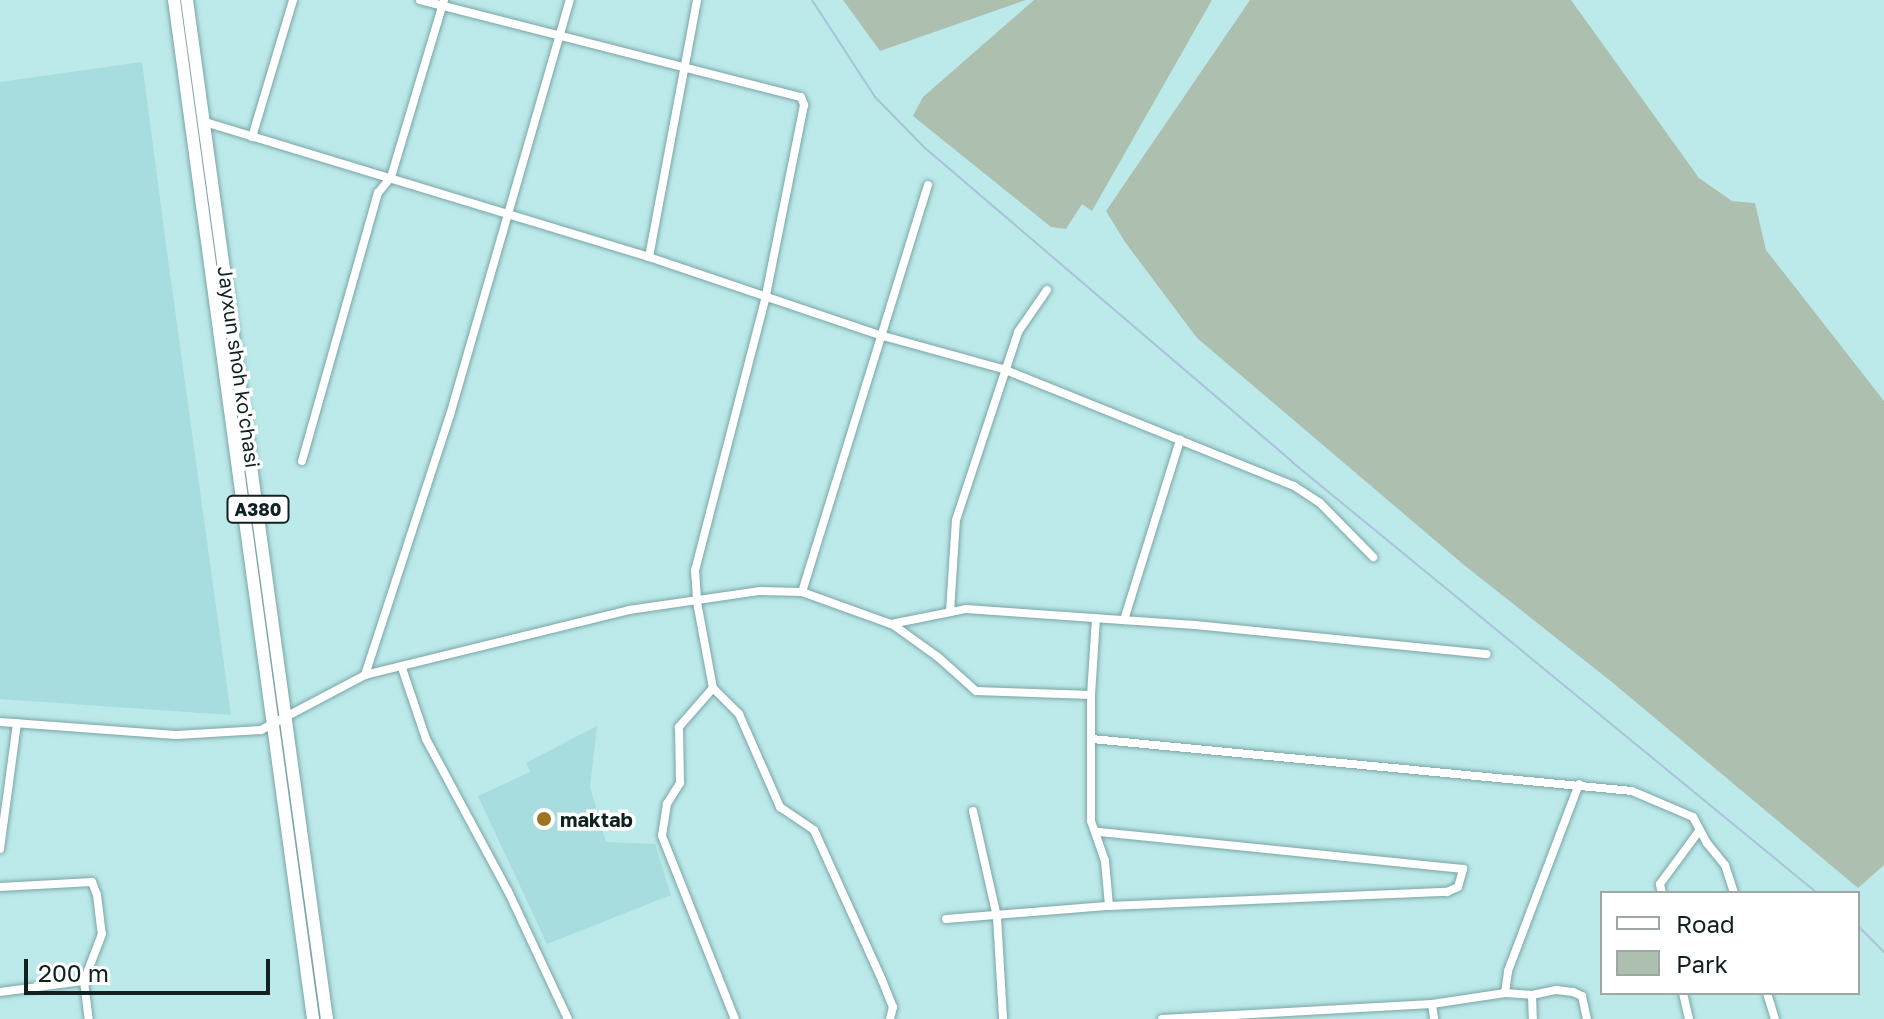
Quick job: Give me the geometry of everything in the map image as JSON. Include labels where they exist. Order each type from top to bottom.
[{"type":"highway","name":"Jayxun shoh ko'chasi","points":[[174,0],[313,1019]]},
{"type":"highway","name":"Jayxun shoh ko'chasi","points":[[187,0],[327,1019]]},
{"type":"street","points":[[252,137],[293,0]]},
{"type":"street","points":[[420,0],[444,3],[559,36],[801,97],[804,105],[766,296],[695,570],[697,602],[713,688],[739,714],[780,807],[814,830],[893,1007],[890,1019]]},
{"type":"street","points":[[365,675],[450,415],[570,0]]},
{"type":"street","points":[[649,257],[697,0]]},
{"type":"street","points":[[302,461],[378,193],[391,177],[444,3]]},
{"type":"street","points":[[205,122],[649,257],[883,336],[1003,369],[1294,486],[1320,503],[1373,557]]},
{"type":"street","points":[[802,592],[928,185]]},
{"type":"street","points":[[950,612],[956,520],[1003,369],[1018,332],[1047,290]]},
{"type":"street","points":[[1124,620],[1180,440]]},
{"type":"street","points":[[0,722],[176,735],[230,734],[274,725],[365,675],[629,610],[759,591],[802,592],[891,624],[938,657],[961,681],[976,691],[1091,695]]},
{"type":"street","points":[[891,624],[966,609],[1124,620],[1487,654]]},
{"type":"street","points":[[1096,618],[1091,695],[1091,821],[1105,861],[1109,906]]},
{"type":"street","points":[[402,668],[426,739],[508,891],[568,1019]]},
{"type":"street","points":[[713,688],[679,727],[680,783],[663,817],[662,836],[735,1019]]},
{"type":"street","points":[[0,849],[17,723]]},
{"type":"street","points":[[1092,739],[1632,791],[1693,817],[1699,831],[1725,865],[1733,891]]},
{"type":"street","points":[[1505,993],[1508,971],[1579,784]]},
{"type":"street","points":[[973,811],[997,917],[1003,1019]]},
{"type":"street","points":[[1662,891],[1660,884],[1699,831]]},
{"type":"street","points":[[946,919],[1109,906],[1447,892],[1458,887],[1463,869],[1097,832]]},
{"type":"street","points":[[0,887],[92,882],[97,895],[102,934],[84,981],[89,1019]]},
{"type":"street","points":[[0,992],[84,981]]},
{"type":"street","points":[[1162,1019],[1319,1015],[1505,993],[1532,995],[1556,990],[1582,996],[1587,1019]]},
{"type":"street","points":[[1532,995],[1533,1019]]},
{"type":"street","points":[[1683,995],[1689,1019]]},
{"type":"street","points":[[1768,995],[1775,1019]]},
{"type":"street","points":[[1432,1004],[1434,1019]]},
{"type":"shaded area","points":[[142,62],[231,715],[0,699],[0,82]]},
{"type":"shaded area","name":"maktab","points":[[597,726],[590,787],[606,842],[655,844],[671,895],[547,944],[478,796],[530,772],[526,763]]},
{"type":"green space","points":[[843,0],[1026,0],[880,51]]},
{"type":"green space","points":[[1034,0],[1212,0],[1092,211],[1082,204],[1066,229],[1051,227],[913,116],[923,97]]},
{"type":"green space","points":[[1250,0],[1571,0],[1699,178],[1732,201],[1755,203],[1766,250],[1884,401],[1884,865],[1858,888],[1613,683],[1464,565],[1197,338],[1125,242],[1106,211]]},
{"type":"waterway","points":[[812,0],[875,97],[925,148],[1292,462],[1815,891]]},
{"type":"waterway","points":[[1860,928],[1884,952]]},
{"type":"place","name":"maktab","points":[[544,819]]}]
